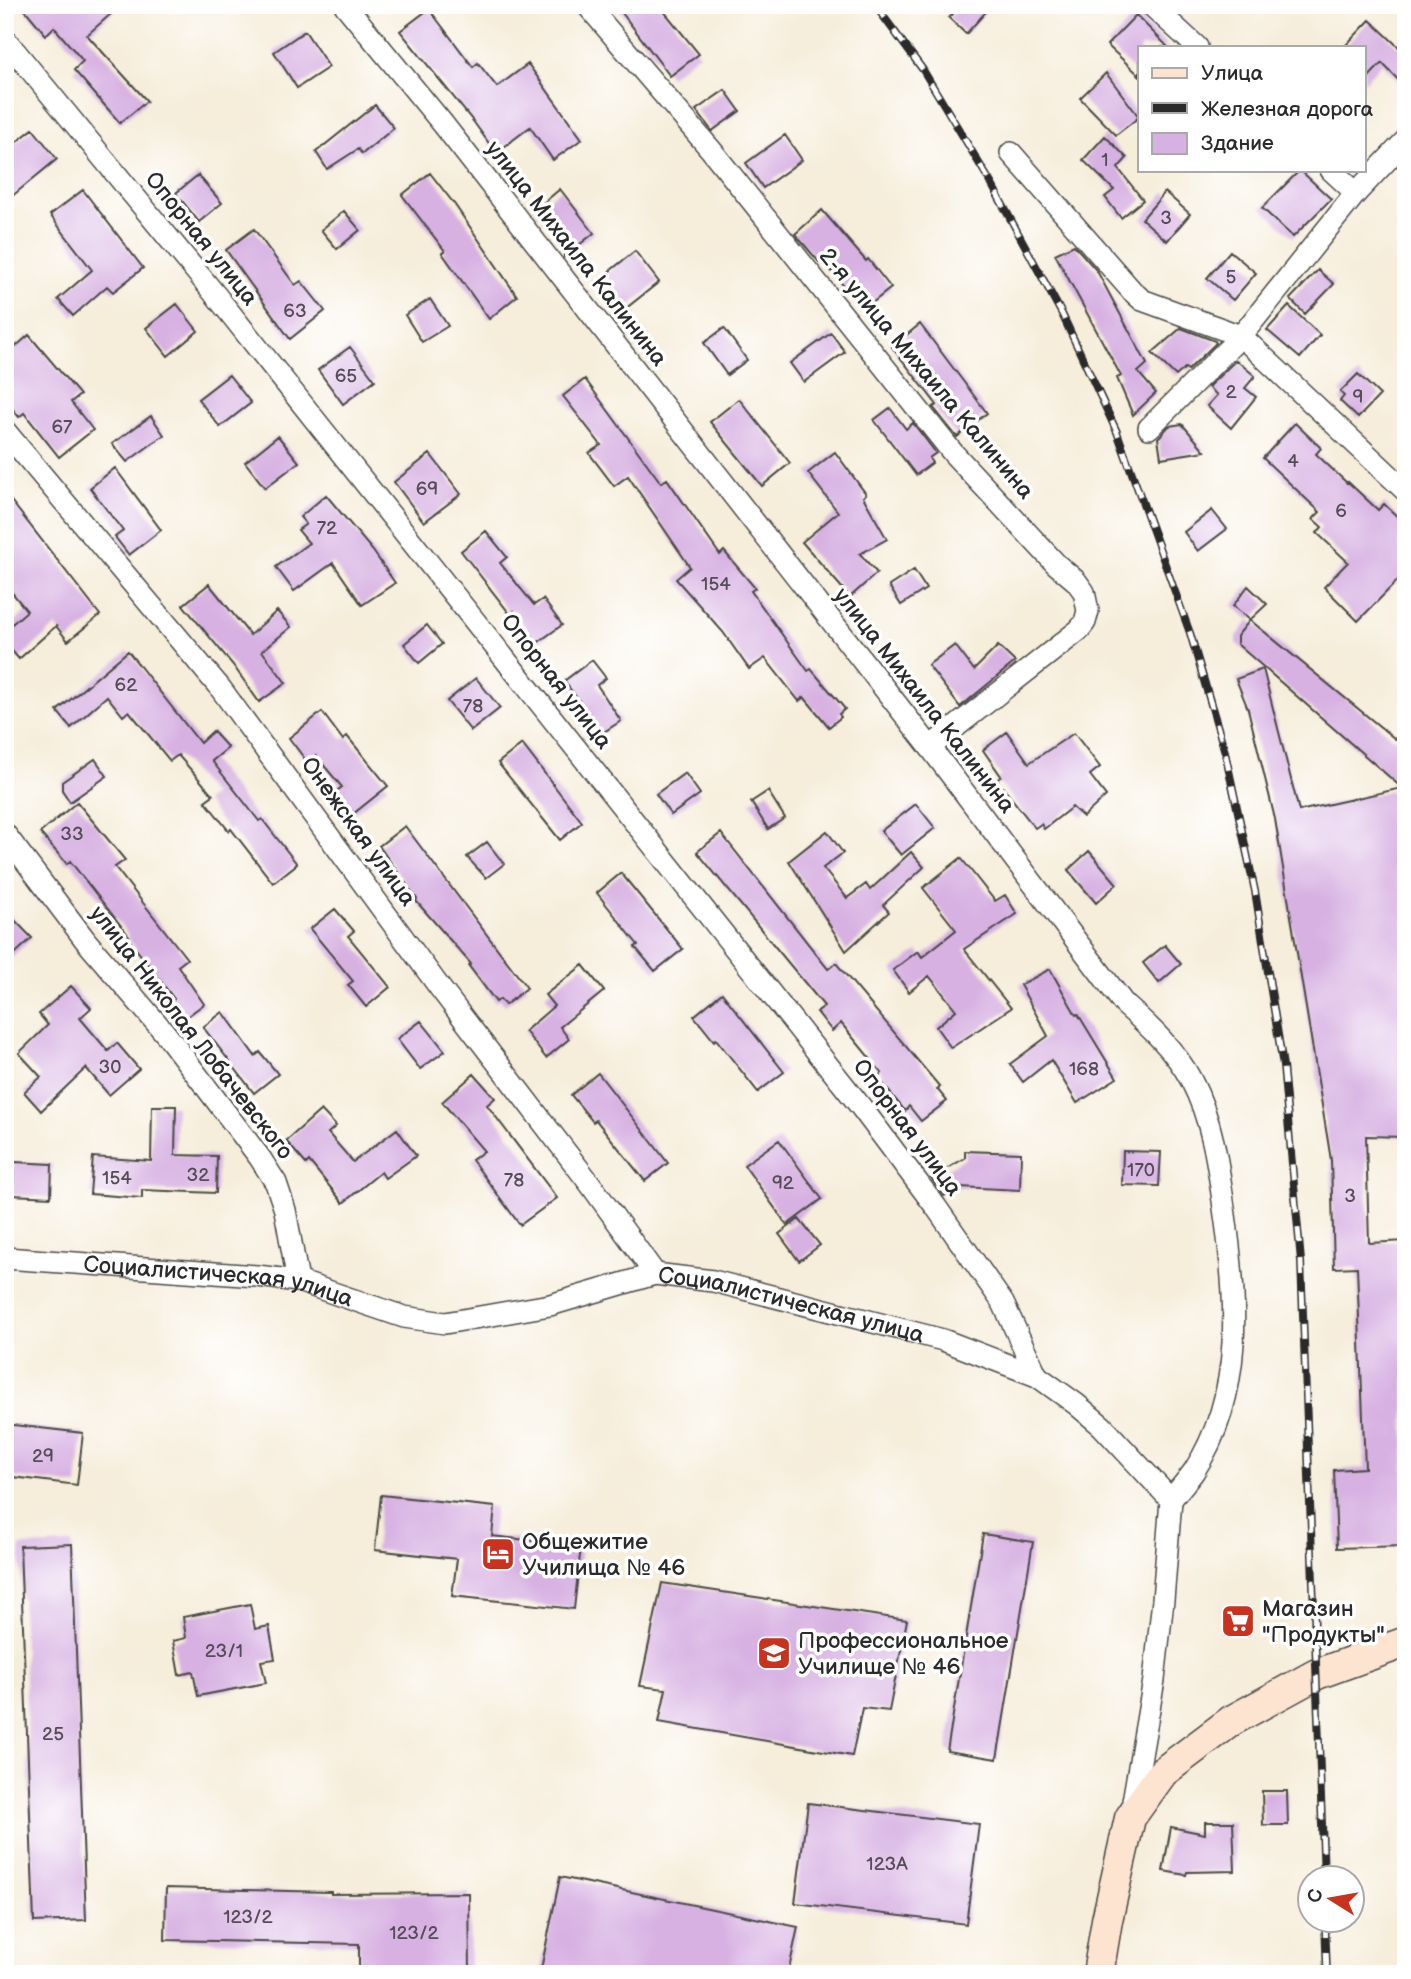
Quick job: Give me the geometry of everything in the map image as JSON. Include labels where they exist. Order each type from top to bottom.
[{"type":"main road","points":[[1098,1974],[1130,1818],[1163,1772],[1230,1721],[1317,1674],[1406,1643]]},
{"type":"street","name":"улица Михаила Калинина","points":[[345,5],[460,146],[930,747],[1124,1004],[1166,1046],[1189,1077],[1203,1106],[1220,1177],[1230,1249],[1234,1354],[1226,1394],[1212,1436],[1194,1471],[1171,1500]]},
{"type":"street","name":"2-я улица Михаила Калинина","points":[[587,5],[712,151],[953,453],[1084,592],[1088,611],[1079,630],[930,747]]},
{"type":"street","points":[[1151,5],[1196,46]]},
{"type":"street","name":"Опорная улица","points":[[5,39],[218,298],[861,1107],[1003,1303],[1038,1376]]},
{"type":"street","points":[[1149,428],[1241,336],[1356,192],[1406,139]]},
{"type":"street","points":[[1011,153],[1142,300],[1241,336],[1406,491]]},
{"type":"street","points":[[1333,172],[1356,192]]},
{"type":"street","name":"Онежская улица","points":[[5,431],[229,700],[440,988],[591,1185],[655,1274]]},
{"type":"street","name":"улица Николая Лобачевского","points":[[5,834],[86,941],[165,1033],[260,1158],[276,1184],[285,1210],[298,1281]]},
{"type":"street","name":"Социалистическая улица","points":[[5,1258],[298,1281],[404,1317],[445,1323],[550,1305],[655,1274],[713,1280],[943,1340],[1038,1376],[1102,1426],[1171,1500]]},
{"type":"street","points":[[1130,1818],[1154,1680],[1171,1500]]},
{"type":"building","points":[[21,5],[121,5],[87,35],[147,101],[120,123],[74,70],[83,61],[54,27],[46,35]]},
{"type":"building","points":[[616,5],[659,5],[699,54],[670,76]]},
{"type":"building","points":[[961,5],[992,5],[966,34],[949,18]]},
{"type":"building","points":[[429,9],[473,67],[478,63],[497,87],[528,64],[582,139],[553,160],[530,127],[496,153],[400,31]]},
{"type":"building","points":[[1136,15],[1167,46],[1138,46],[1138,74],[1107,45]]},
{"type":"building","points":[[1370,20],[1406,54],[1406,88],[1382,63],[1366,80],[1366,46],[1345,46]]},
{"type":"building","points":[[305,31],[329,67],[297,88],[274,52]]},
{"type":"building","points":[[1106,73],[1138,118],[1116,135],[1080,98]]},
{"type":"building","points":[[725,90],[740,111],[712,131],[696,110]]},
{"type":"building","points":[[375,105],[394,128],[362,154],[358,149],[327,169],[316,152]]},
{"type":"building","points":[[33,129],[57,159],[5,202],[5,151]]},
{"type":"building","points":[[785,135],[802,160],[763,188],[746,163]]},
{"type":"building","points":[[1105,136],[1127,158],[1118,168],[1143,200],[1121,218],[1105,197],[1114,190],[1083,160]]},
{"type":"building","points":[[1298,172],[1302,172],[1331,199],[1293,237],[1262,208]]},
{"type":"building","points":[[430,173],[517,296],[489,319],[442,253],[445,251],[402,195]]},
{"type":"building","points":[[198,175],[222,203],[199,222],[176,193]]},
{"type":"building","points":[[560,189],[594,233],[564,257],[564,244],[535,210]]},
{"type":"building","points":[[83,190],[143,268],[113,292],[107,286],[73,316],[58,299],[92,270],[50,215]]},
{"type":"building","points":[[1165,192],[1190,214],[1167,241],[1142,219]]},
{"type":"building","points":[[822,210],[891,288],[863,310],[822,259],[819,262],[795,234]]},
{"type":"building","points":[[344,211],[360,230],[337,249],[321,230]]},
{"type":"building","points":[[254,229],[295,285],[301,281],[325,311],[290,339],[226,250]]},
{"type":"building","points":[[1074,245],[1097,271],[1147,364],[1138,372],[1156,393],[1133,415],[1117,378],[1121,376],[1055,254]]},
{"type":"building","points":[[635,251],[659,282],[620,313],[596,282]]},
{"type":"building","points":[[1230,251],[1256,273],[1233,300],[1207,278]]},
{"type":"building","points":[[1318,270],[1334,284],[1305,314],[1290,299]]},
{"type":"building","points":[[430,299],[448,326],[422,342],[405,315]]},
{"type":"building","points":[[177,304],[198,331],[168,356],[146,328]]},
{"type":"building","points":[[1289,306],[1320,335],[1300,358],[1267,330]]},
{"type":"building","points":[[920,324],[987,413],[957,437],[933,407],[937,405],[892,347]]},
{"type":"building","points":[[724,328],[747,360],[727,375],[704,343]]},
{"type":"building","points":[[1181,328],[1216,343],[1188,370],[1185,368],[1176,376],[1152,353]]},
{"type":"building","points":[[831,333],[845,352],[804,382],[790,363]]},
{"type":"building","points":[[29,335],[80,395],[71,402],[93,430],[59,457],[24,413],[19,417],[5,400],[5,356]]},
{"type":"building","points":[[350,347],[375,380],[343,404],[318,370]]},
{"type":"building","points":[[1236,360],[1255,376],[1245,388],[1256,397],[1231,428],[1207,406],[1217,395],[1208,387]]},
{"type":"building","points":[[1358,374],[1380,395],[1358,418],[1340,401],[1344,396],[1340,392]]},
{"type":"building","points":[[229,375],[251,403],[220,427],[198,399]]},
{"type":"building","points":[[585,379],[661,483],[667,479],[720,555],[724,551],[755,588],[751,591],[808,671],[811,669],[845,709],[839,714],[841,717],[829,727],[804,697],[799,701],[765,658],[749,669],[723,632],[676,579],[690,567],[628,476],[614,486],[589,453],[601,445],[563,396]]},
{"type":"building","points":[[739,399],[790,463],[762,486],[710,422]]},
{"type":"building","points":[[890,408],[906,429],[913,423],[936,453],[929,458],[932,463],[916,475],[874,420]]},
{"type":"building","points":[[151,416],[164,435],[127,462],[112,444]]},
{"type":"building","points":[[1295,423],[1321,448],[1316,454],[1347,483],[1378,510],[1384,504],[1406,525],[1406,572],[1358,621],[1324,587],[1348,562],[1317,533],[1322,527],[1313,519],[1320,512],[1263,458]]},
{"type":"building","points":[[1182,424],[1205,451],[1161,458],[1158,438],[1169,426]]},
{"type":"building","points":[[278,436],[299,462],[265,488],[245,462]]},
{"type":"building","points":[[835,452],[866,494],[863,497],[887,539],[860,554],[877,573],[850,597],[802,542],[838,512],[808,473]]},
{"type":"building","points":[[430,454],[461,494],[424,522],[394,482]]},
{"type":"building","points":[[115,468],[161,530],[129,555],[115,537],[123,531],[90,488]]},
{"type":"building","points":[[5,493],[100,615],[68,641],[56,626],[19,659],[5,643],[5,630],[27,611],[5,584]]},
{"type":"building","points":[[326,495],[373,551],[395,583],[362,605],[333,563],[294,591],[276,567],[309,543],[298,530],[306,524],[300,517]]},
{"type":"building","points":[[1212,510],[1227,529],[1198,551],[1184,532]]},
{"type":"building","points":[[486,531],[507,557],[500,563],[534,605],[543,599],[562,625],[537,643],[514,611],[510,614],[461,551]]},
{"type":"building","points":[[914,570],[926,589],[901,605],[889,586]]},
{"type":"building","points":[[209,584],[250,635],[277,611],[291,627],[262,651],[286,683],[259,702],[233,665],[183,605]]},
{"type":"building","points":[[1248,586],[1267,604],[1250,620],[1233,606]]},
{"type":"building","points":[[1250,620],[1406,748],[1406,1137],[1366,1136],[1369,1243],[1406,1241],[1404,1546],[1337,1548],[1334,1470],[1365,1468],[1357,1267],[1334,1268],[1331,1160],[1275,819],[1248,709],[1236,679],[1263,669],[1299,811],[1402,788],[1237,644],[1237,636]]},
{"type":"building","points":[[427,625],[442,644],[419,663],[404,644]]},
{"type":"building","points":[[955,645],[974,670],[998,646],[1015,662],[960,707],[928,665]]},
{"type":"building","points":[[128,651],[200,743],[213,731],[228,748],[212,761],[297,864],[273,883],[231,829],[229,831],[205,801],[213,795],[178,755],[170,761],[129,711],[123,716],[107,696],[71,728],[57,711]]},
{"type":"building","points":[[592,660],[606,678],[597,685],[621,721],[599,735],[586,715],[589,714],[564,681]]},
{"type":"building","points":[[476,678],[500,708],[471,731],[447,701]]},
{"type":"building","points":[[322,712],[343,740],[347,736],[388,786],[348,818],[330,796],[342,787],[316,756],[308,763],[289,738]]},
{"type":"building","points":[[1007,732],[1029,763],[1074,733],[1100,767],[1090,775],[1106,796],[1083,817],[1072,807],[1044,829],[1041,824],[1035,828],[997,780],[1001,776],[983,750]]},
{"type":"building","points":[[522,744],[582,822],[560,840],[498,763]]},
{"type":"building","points":[[95,759],[107,776],[70,802],[62,790],[62,782]]},
{"type":"building","points":[[685,773],[700,794],[671,815],[656,794]]},
{"type":"building","points":[[768,791],[785,818],[768,829],[751,802]]},
{"type":"building","points":[[77,802],[125,860],[115,867],[187,959],[178,966],[204,1004],[185,1018],[172,1001],[174,999],[127,937],[129,936],[70,861],[67,864],[40,833]]},
{"type":"building","points":[[916,804],[935,828],[901,855],[881,831]]},
{"type":"building","points":[[405,826],[527,988],[505,1005],[500,999],[496,1002],[469,966],[471,964],[416,901],[379,846]]},
{"type":"building","points":[[827,831],[843,853],[823,868],[847,898],[866,884],[870,890],[911,852],[924,867],[883,905],[889,912],[846,951],[789,861]]},
{"type":"building","points":[[721,833],[828,969],[836,963],[940,1087],[937,1089],[947,1101],[921,1121],[909,1106],[905,1111],[877,1077],[882,1073],[841,1023],[832,1031],[817,1012],[824,1006],[697,852]]},
{"type":"building","points":[[487,842],[504,864],[486,878],[467,857]]},
{"type":"building","points":[[1089,851],[1117,884],[1096,903],[1068,870]]},
{"type":"building","points":[[961,858],[995,901],[1005,895],[1017,914],[964,949],[1011,1008],[951,1048],[936,1027],[956,1010],[929,976],[909,992],[893,970],[918,951],[922,957],[956,930],[923,888]]},
{"type":"building","points":[[621,873],[683,949],[655,971],[597,893]]},
{"type":"building","points":[[335,909],[354,931],[348,936],[390,987],[366,1007],[348,985],[353,981],[310,929]]},
{"type":"building","points":[[5,910],[32,938],[5,963]]},
{"type":"building","points":[[1165,945],[1181,964],[1159,983],[1143,963]]},
{"type":"building","points":[[583,965],[604,991],[560,1027],[569,1039],[546,1058],[525,1031],[554,1006],[545,995]]},
{"type":"building","points":[[1050,969],[1117,1078],[1077,1103],[1051,1060],[1023,1082],[1010,1064],[1048,1036],[1020,985]]},
{"type":"building","points":[[71,986],[91,1008],[80,1018],[108,1051],[117,1043],[139,1069],[109,1095],[86,1068],[41,1111],[24,1092],[41,1077],[19,1053],[48,1025],[39,1014]]},
{"type":"building","points":[[722,993],[784,1072],[758,1092],[694,1016]]},
{"type":"building","points":[[223,1012],[255,1056],[260,1052],[278,1074],[254,1093],[203,1027]]},
{"type":"building","points":[[421,1021],[445,1051],[420,1069],[397,1039]]},
{"type":"building","points":[[598,1073],[668,1163],[645,1181],[596,1120],[593,1122],[571,1095]]},
{"type":"building","points":[[474,1074],[495,1098],[487,1105],[557,1198],[520,1225],[472,1160],[484,1151],[442,1102]]},
{"type":"building","points":[[152,1106],[176,1106],[175,1155],[217,1156],[216,1193],[142,1190],[142,1198],[90,1194],[93,1157],[151,1161]]},
{"type":"building","points":[[321,1110],[336,1126],[328,1133],[353,1162],[397,1129],[416,1156],[385,1178],[381,1172],[343,1203],[309,1161],[306,1164],[286,1141]]},
{"type":"building","points":[[779,1140],[822,1199],[787,1225],[744,1165]]},
{"type":"building","points":[[965,1151],[1021,1153],[1020,1190],[960,1187],[944,1196],[931,1178],[965,1158]]},
{"type":"building","points":[[1123,1151],[1161,1152],[1159,1186],[1122,1185]]},
{"type":"building","points":[[14,1162],[52,1164],[51,1197],[12,1195]]},
{"type":"building","points":[[799,1219],[820,1245],[799,1261],[779,1234]]},
{"type":"building","points":[[5,1424],[83,1433],[77,1485],[5,1476]]},
{"type":"building","name":"Общежитие Училища № 46","points":[[381,1495],[495,1507],[492,1536],[581,1546],[574,1609],[452,1596],[457,1559],[375,1550]]},
{"type":"building","name":"Профессиональное Училище № 46","points":[[983,1534],[1033,1542],[997,1759],[947,1751]]},
{"type":"building","points":[[72,1544],[86,1920],[34,1922],[20,1546]]},
{"type":"building","name":"Профессиональное Училище № 46","points":[[662,1583],[907,1620],[889,1711],[862,1708],[852,1756],[659,1722],[666,1689],[640,1686]]},
{"type":"building","points":[[250,1604],[255,1629],[269,1626],[275,1659],[261,1661],[266,1683],[198,1696],[193,1672],[179,1675],[173,1641],[186,1638],[183,1617]]},
{"type":"building","points":[[1262,1791],[1287,1791],[1288,1825],[1263,1825]]},
{"type":"building","points":[[808,1803],[979,1824],[966,1924],[795,1903]]},
{"type":"building","points":[[1205,1822],[1233,1822],[1235,1871],[1187,1872],[1186,1875],[1163,1871],[1171,1827],[1205,1834]]},
{"type":"building","points":[[560,1877],[798,1927],[788,1974],[540,1974]]},
{"type":"building","points":[[166,1888],[331,1894],[469,1893],[470,1970],[359,1971],[359,1944],[165,1940]]},
{"type":"railway","points":[[875,5],[923,70],[991,183],[1062,314],[1117,432],[1190,633],[1225,752],[1255,891],[1283,1066],[1301,1261],[1323,1864]]},
{"type":"railway","points":[[1326,1934],[1327,1974]]},
{"type":"place","name":"Общежитие Училища № 46","points":[[498,1554]]},
{"type":"place","name":"Магазин \"Продукты\"","points":[[1238,1621]]},
{"type":"place","name":"Профессиональное Училище № 46","points":[[774,1653]]}]
